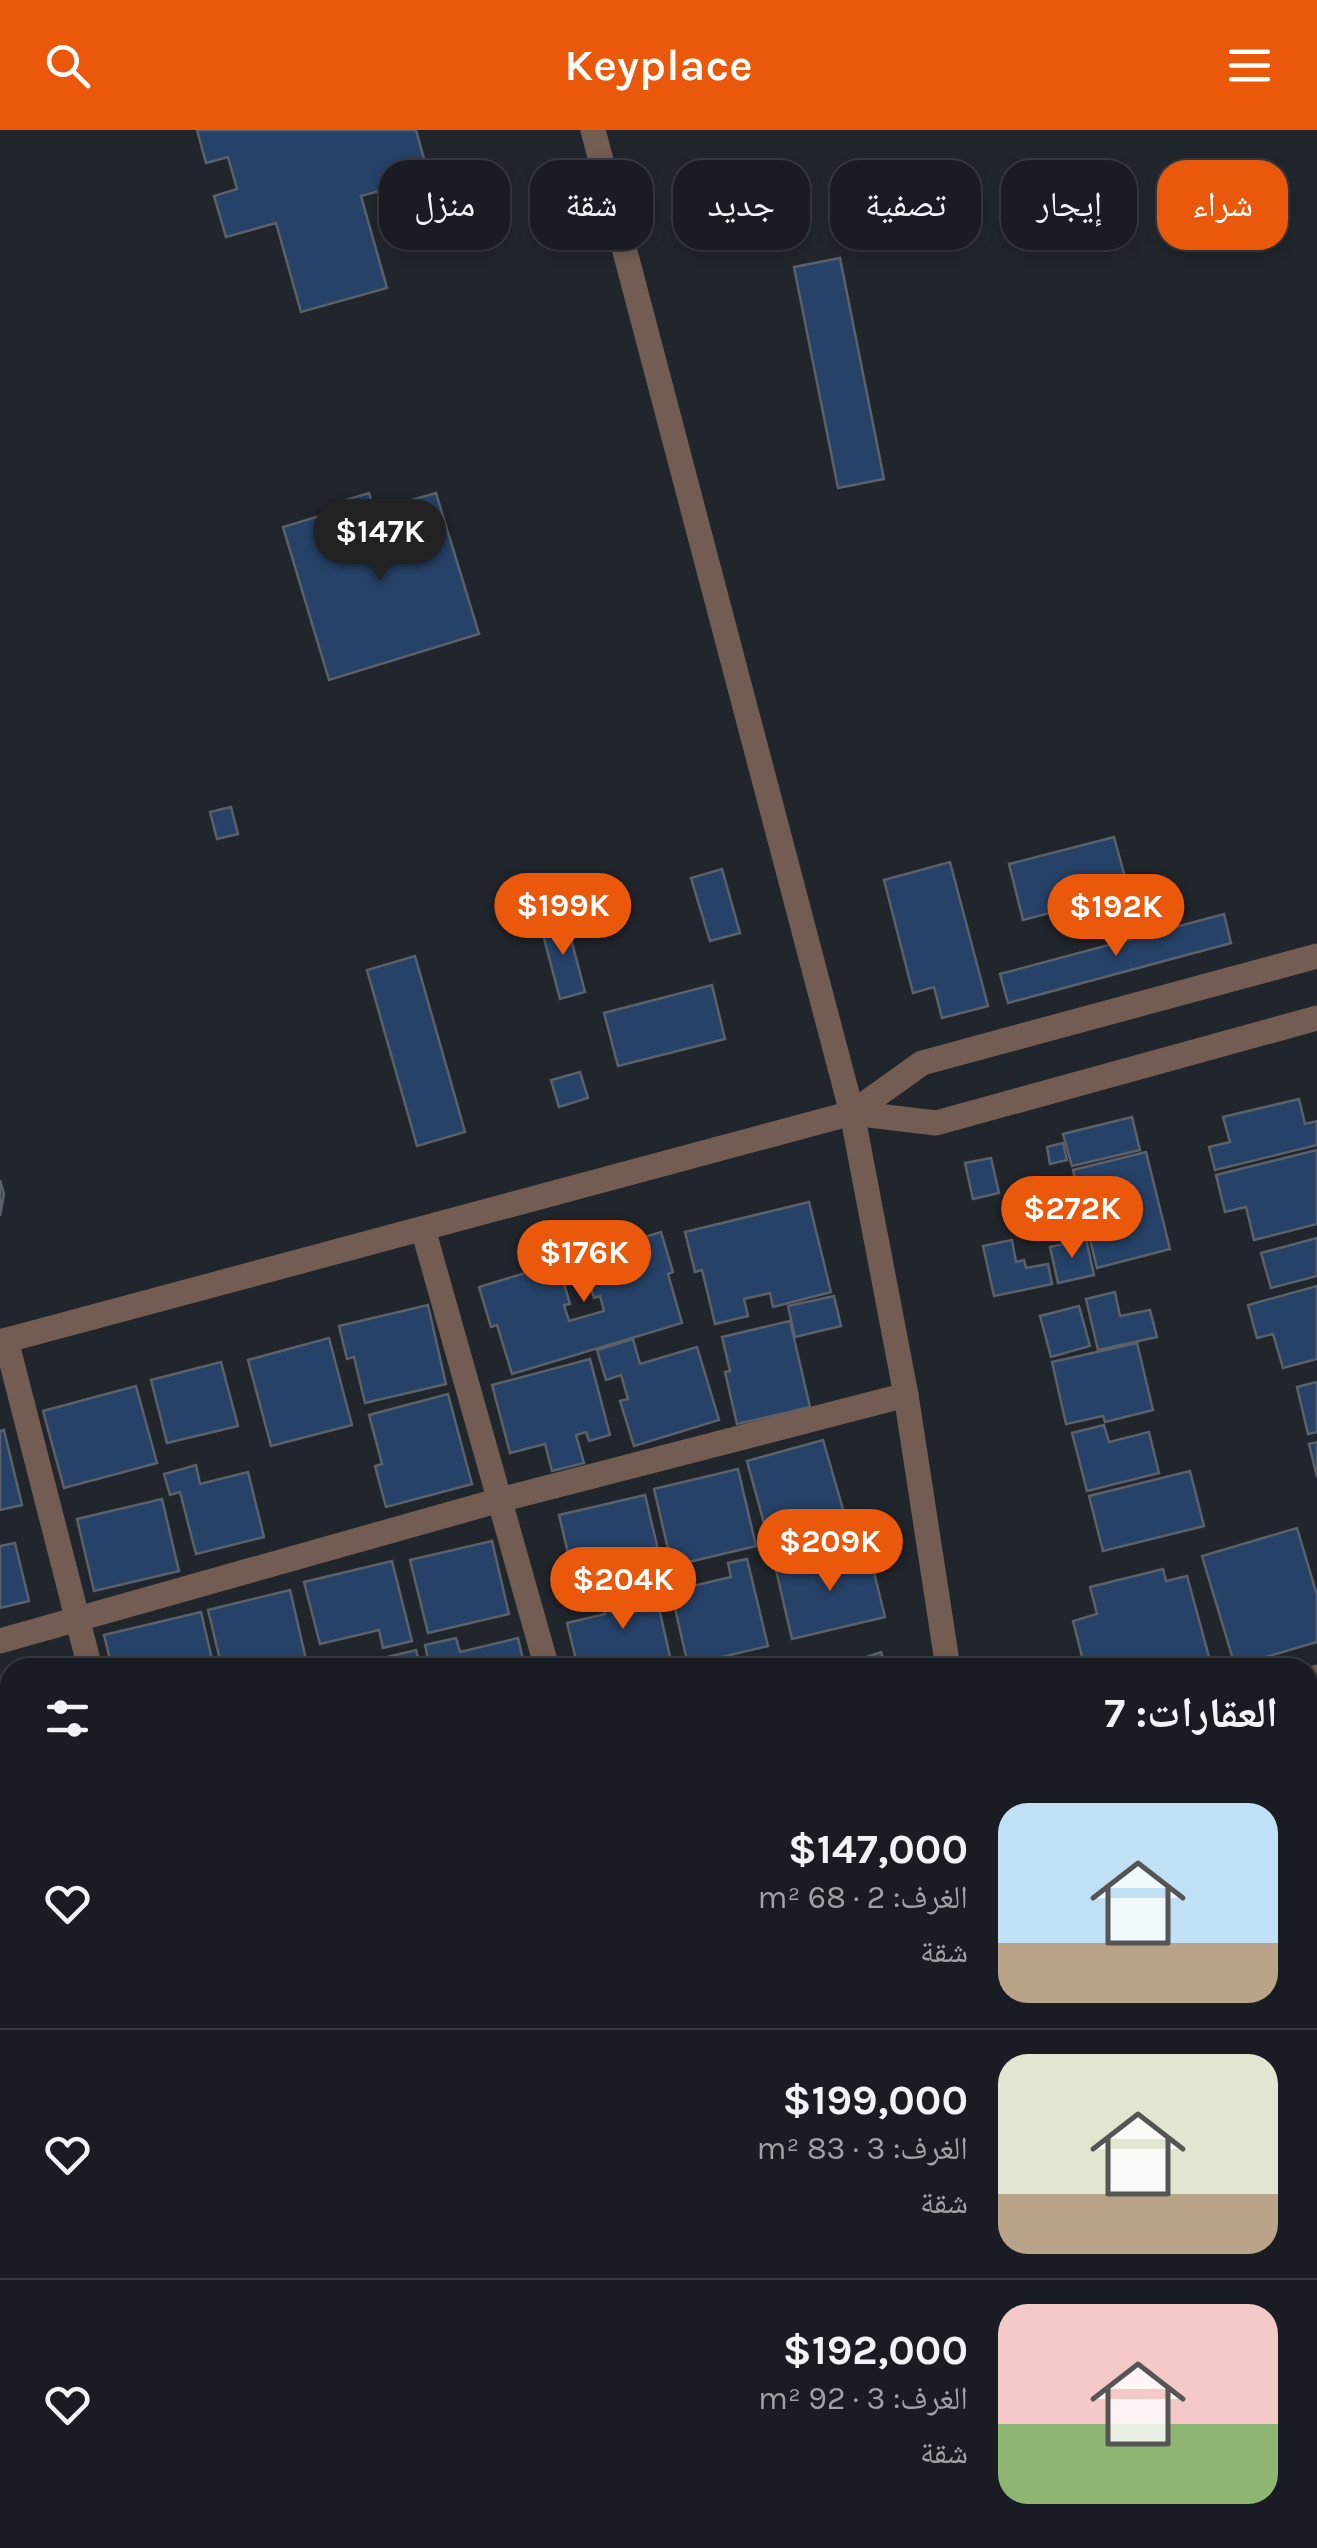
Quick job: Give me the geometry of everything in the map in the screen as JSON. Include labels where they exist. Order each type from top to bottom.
[{"type":"street","points":[[593,130],[852,1114],[906,1395],[946,1658]]},
{"type":"street","points":[[852,1114],[922,1063],[1317,956]]},
{"type":"street","points":[[88,1658],[3,1341],[852,1114],[936,1123],[1317,1018]]},
{"type":"street","points":[[423,1228],[545,1658]]},
{"type":"street","points":[[0,1642],[500,1500],[906,1395]]},
{"type":"building","points":[[197,130],[416,130],[424,160],[379,160],[379,191],[361,196],[387,288],[301,312],[276,223],[226,237],[214,196],[237,189],[228,157],[206,163]]},
{"type":"building","points":[[840,258],[884,479],[838,488],[794,267]]},
{"type":"building","points":[[369,493],[375,512],[388,507],[393,523],[416,516],[411,500],[436,493],[479,634],[329,680],[283,527],[326,514],[329,525],[347,520],[342,501]]},
{"type":"building","points":[[231,807],[238,834],[217,839],[210,812]]},
{"type":"building","points":[[1114,837],[1129,892],[1023,920],[1009,864]]},
{"type":"building","points":[[950,862],[988,1006],[942,1018],[934,987],[913,993],[884,880]]},
{"type":"building","points":[[722,869],[740,933],[710,941],[691,878]]},
{"type":"building","points":[[1224,914],[1231,943],[1008,1003],[1000,974]]},
{"type":"building","points":[[565,916],[585,992],[560,999],[540,923]]},
{"type":"building","points":[[415,956],[465,1132],[417,1146],[367,970]]},
{"type":"building","points":[[712,985],[725,1039],[618,1066],[604,1013]]},
{"type":"building","points":[[580,1072],[588,1098],[559,1107],[551,1080]]},
{"type":"building","points":[[1299,1099],[1305,1124],[1317,1121],[1317,1145],[1215,1170],[1209,1147],[1230,1142],[1223,1117]]},
{"type":"building","points":[[1132,1117],[1140,1150],[1072,1166],[1063,1134]]},
{"type":"building","points":[[1063,1143],[1067,1160],[1050,1164],[1047,1147]]},
{"type":"building","points":[[1317,1150],[1317,1224],[1254,1240],[1246,1207],[1225,1212],[1216,1175]]},
{"type":"building","points":[[1146,1152],[1170,1249],[1097,1268],[1073,1170]]},
{"type":"building","points":[[991,1158],[999,1193],[973,1199],[965,1163]]},
{"type":"building","points":[[0,1180],[4,1194],[0,1216]]},
{"type":"building","points":[[809,1202],[831,1292],[773,1307],[770,1293],[744,1299],[748,1316],[715,1324],[702,1270],[695,1272],[685,1232]]},
{"type":"building","points":[[661,1232],[682,1323],[512,1374],[497,1325],[491,1327],[479,1287],[558,1263],[570,1304],[564,1305],[569,1321],[604,1311],[600,1296],[594,1298],[581,1256]]},
{"type":"building","points":[[1317,1238],[1317,1276],[1271,1288],[1261,1253]]},
{"type":"building","points":[[1086,1239],[1094,1275],[1058,1283],[1050,1247]]},
{"type":"building","points":[[1012,1240],[1016,1262],[1024,1260],[1026,1268],[1048,1264],[1052,1284],[994,1296],[983,1246]]},
{"type":"building","points":[[1317,1286],[1317,1359],[1283,1368],[1273,1334],[1257,1338],[1248,1305]]},
{"type":"building","points":[[1115,1292],[1120,1316],[1150,1310],[1157,1337],[1098,1350],[1086,1299]]},
{"type":"building","points":[[834,1296],[841,1326],[795,1337],[788,1306]]},
{"type":"building","points":[[428,1305],[446,1384],[365,1403],[354,1357],[347,1359],[339,1326]]},
{"type":"building","points":[[1079,1306],[1090,1346],[1051,1357],[1040,1316]]},
{"type":"building","points":[[790,1321],[810,1407],[737,1424],[722,1337]]},
{"type":"building","points":[[329,1338],[352,1425],[271,1446],[248,1360]]},
{"type":"building","points":[[633,1339],[640,1364],[697,1347],[719,1420],[634,1446],[620,1401],[628,1399],[621,1375],[606,1380],[597,1350]]},
{"type":"building","points":[[1137,1343],[1153,1410],[1105,1422],[1103,1416],[1066,1424],[1052,1362]]},
{"type":"building","points":[[590,1359],[610,1435],[589,1441],[586,1432],[576,1435],[584,1463],[552,1471],[545,1444],[510,1453],[492,1385]]},
{"type":"building","points":[[221,1362],[238,1426],[167,1443],[151,1380]]},
{"type":"building","points":[[1317,1382],[1317,1432],[1308,1434],[1297,1387]]},
{"type":"building","points":[[136,1386],[157,1463],[64,1488],[43,1411]]},
{"type":"building","points":[[448,1394],[472,1484],[386,1507],[375,1466],[382,1464],[369,1415]]},
{"type":"building","points":[[1104,1425],[1109,1442],[1149,1432],[1159,1473],[1087,1491],[1072,1433]]},
{"type":"building","points":[[4,1430],[22,1505],[0,1510],[0,1431]]},
{"type":"building","points":[[823,1440],[845,1516],[768,1538],[747,1461]]},
{"type":"building","points":[[1317,1442],[1317,1477],[1309,1444]]},
{"type":"building","points":[[196,1465],[200,1484],[248,1472],[264,1537],[196,1554],[180,1492],[170,1495],[164,1474]]},
{"type":"building","points":[[738,1469],[756,1546],[672,1566],[654,1489]]},
{"type":"building","points":[[1190,1471],[1204,1526],[1103,1551],[1089,1496]]},
{"type":"building","points":[[645,1495],[662,1566],[576,1587],[559,1515]]},
{"type":"building","points":[[162,1499],[179,1571],[94,1591],[77,1519]]},
{"type":"building","points":[[1297,1528],[1317,1595],[1317,1642],[1262,1658],[1233,1658],[1202,1556]]},
{"type":"building","points":[[492,1541],[509,1614],[428,1633],[410,1560]]},
{"type":"building","points":[[15,1543],[29,1601],[0,1608],[0,1546]]},
{"type":"building","points":[[868,1548],[885,1617],[792,1639],[776,1570]]},
{"type":"building","points":[[747,1559],[768,1646],[717,1658],[686,1658],[671,1591],[731,1577],[728,1563]]},
{"type":"building","points":[[392,1561],[412,1641],[383,1648],[379,1630],[320,1644],[304,1582]]},
{"type":"building","points":[[1163,1569],[1166,1581],[1187,1576],[1209,1658],[1082,1658],[1073,1621],[1097,1614],[1090,1587]]},
{"type":"building","points":[[653,1582],[670,1658],[576,1658],[567,1623],[605,1614],[600,1594]]},
{"type":"building","points":[[290,1590],[306,1658],[220,1658],[208,1610]]},
{"type":"building","points":[[201,1612],[212,1658],[110,1658],[104,1635]]},
{"type":"building","points":[[456,1638],[460,1652],[518,1638],[523,1658],[428,1658],[425,1645]]},
{"type":"building","points":[[416,1650],[418,1658],[383,1658]]}]
